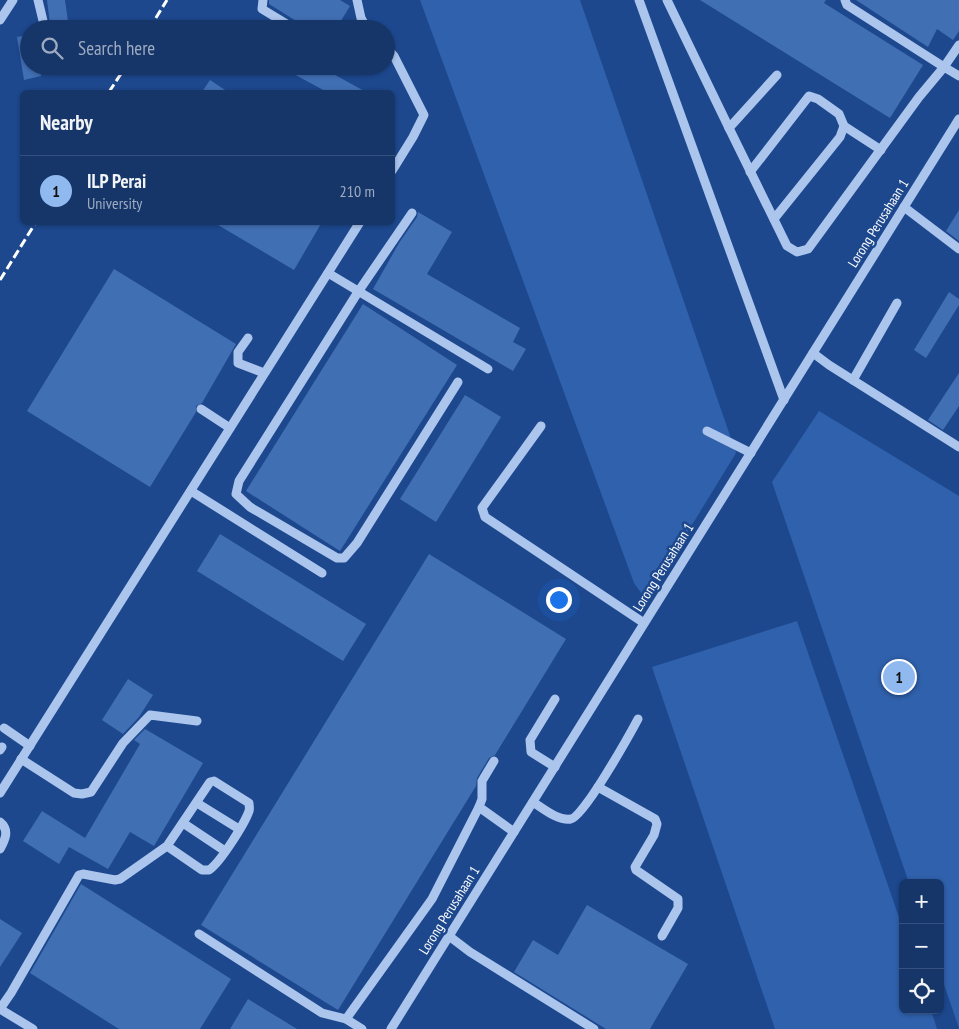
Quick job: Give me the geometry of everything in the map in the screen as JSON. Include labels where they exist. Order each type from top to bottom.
[{"type":"street","points":[[0,20],[13,0]]},
{"type":"street","points":[[38,0],[42,20]]},
{"type":"street","points":[[263,0],[261,4],[262,9],[280,20]]},
{"type":"street","points":[[357,0],[362,20]]},
{"type":"street","points":[[639,0],[784,400]]},
{"type":"street","points":[[667,0],[787,246],[797,252],[808,249],[959,45]]},
{"type":"street","points":[[846,0],[848,4],[959,76]]},
{"type":"street","points":[[395,58],[424,115],[413,138],[395,165]]},
{"type":"street","points":[[729,128],[777,75]]},
{"type":"street","points":[[750,172],[809,96],[818,99],[839,114],[844,126],[881,150]]},
{"type":"street","name":"Lorong Perusahaan 1","points":[[391,1029],[959,119]]},
{"type":"street","points":[[774,219],[840,137],[844,126]]},
{"type":"street","points":[[904,207],[959,248]]},
{"type":"street","points":[[412,212],[358,292],[239,481],[236,494],[250,507],[337,558],[344,558],[356,543],[458,382]]},
{"type":"street","points":[[0,793],[358,225]]},
{"type":"street","points":[[328,273],[488,369]]},
{"type":"street","points":[[853,380],[898,303]]},
{"type":"street","points":[[248,338],[238,352],[238,363],[264,373]]},
{"type":"street","points":[[813,353],[959,447]]},
{"type":"street","points":[[201,409],[230,428]]},
{"type":"street","points":[[541,426],[482,508],[485,517],[644,623]]},
{"type":"street","points":[[707,430],[751,453]]},
{"type":"street","points":[[191,491],[322,573]]},
{"type":"street","points":[[555,699],[530,740],[531,752],[555,767]]},
{"type":"street","points":[[22,759],[74,793],[82,794],[91,792],[123,743],[150,714],[197,721]]},
{"type":"street","points":[[533,802],[556,816],[570,820],[575,818],[580,814],[598,787],[638,719]]},
{"type":"street","points":[[4,728],[30,746]]},
{"type":"street","points":[[346,1019],[432,899],[479,807],[482,799],[482,781],[494,761]]},
{"type":"street","points":[[33,1029],[0,1009],[77,877],[82,874],[114,880],[120,879],[167,846],[210,782],[214,781],[249,803],[249,810],[239,829],[212,868],[202,870],[167,846]]},
{"type":"street","points":[[598,787],[655,819],[658,824],[654,835],[635,867],[636,870],[678,899],[678,908],[662,936]]},
{"type":"street","points":[[197,803],[239,829]]},
{"type":"street","points":[[479,807],[514,832]]},
{"type":"street","points":[[0,822],[4,825],[6,838],[0,849]]},
{"type":"street","points":[[183,823],[225,851]]},
{"type":"street","points":[[199,934],[322,1013],[346,1019],[362,1029]]},
{"type":"street","points":[[449,936],[470,952],[594,1029]]},
{"type":"shaded area","points":[[420,0],[580,0],[736,453],[646,600],[634,583]]},
{"type":"shaded area","points":[[819,411],[959,496],[959,1028],[944,985],[944,879],[908,879],[772,482]]},
{"type":"shaded area","points":[[797,621],[899,917],[899,1014],[932,1014],[937,1029],[775,1029],[652,667]]},
{"type":"building","points":[[47,0],[65,0],[68,20],[50,20]]},
{"type":"building","points":[[269,0],[340,0],[350,6],[341,20],[295,20],[269,4]]},
{"type":"building","points":[[700,0],[826,0],[824,3],[923,65],[890,118]]},
{"type":"building","points":[[856,0],[959,0],[959,31],[953,40],[937,29],[928,47]]},
{"type":"building","points":[[20,36],[20,55],[17,37]]},
{"type":"building","points":[[23,75],[41,75],[41,76],[24,80]]},
{"type":"building","points":[[296,75],[335,75],[362,90],[323,90]]},
{"type":"building","points":[[210,80],[225,90],[203,90]]},
{"type":"building","points":[[959,210],[959,241],[946,231]]},
{"type":"building","points":[[418,212],[452,232],[427,274],[520,328],[513,342],[526,349],[513,371],[373,289],[399,243],[417,217]]},
{"type":"building","points":[[218,225],[320,225],[294,270]]},
{"type":"building","points":[[114,269],[236,344],[202,403],[196,406],[196,412],[150,487],[27,411]]},
{"type":"building","points":[[949,292],[959,299],[959,305],[926,358],[914,350]]},
{"type":"building","points":[[363,304],[457,365],[340,551],[246,491]]},
{"type":"building","points":[[959,373],[959,406],[943,430],[928,420]]},
{"type":"building","points":[[465,395],[501,417],[436,522],[400,499]]},
{"type":"building","points":[[220,534],[366,624],[343,661],[197,571]]},
{"type":"building","points":[[429,554],[566,639],[495,755],[489,758],[477,778],[476,786],[338,1010],[201,925]]},
{"type":"building","points":[[128,679],[153,695],[139,717],[123,734],[102,720]]},
{"type":"building","points":[[145,729],[203,763],[154,846],[130,832],[108,869],[69,847],[59,864],[23,841],[42,811],[85,838],[140,744],[134,740]]},
{"type":"building","points":[[81,884],[231,979],[200,1029],[119,1029],[30,973]]},
{"type":"building","points":[[587,905],[688,964],[650,1029],[606,1029],[514,972],[533,940],[558,955]]},
{"type":"building","points":[[0,919],[22,933],[0,967]]},
{"type":"building","points":[[248,999],[297,1029],[230,1029]]},
{"type":"railway","points":[[155,20],[167,0]]},
{"type":"railway","points":[[110,90],[120,75]]},
{"type":"railway","points":[[0,280],[34,225]]},
{"type":"place","name":"ILP Perai","points":[[899,677]]}]
